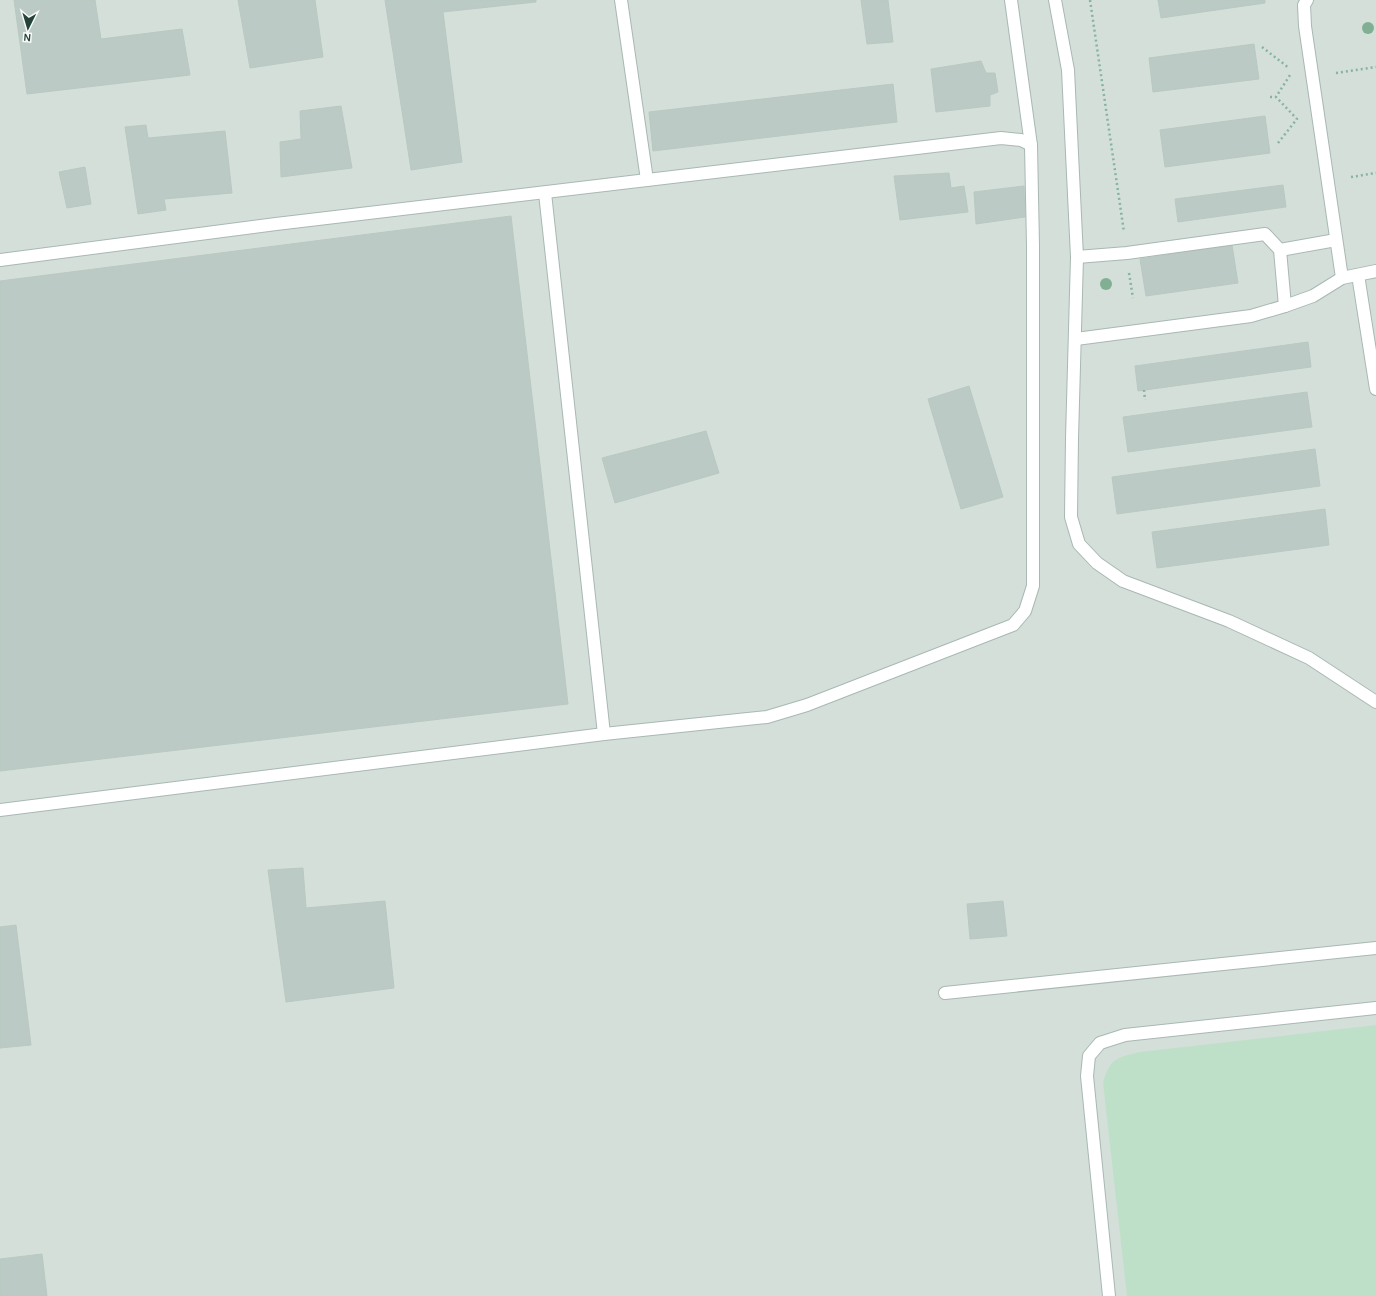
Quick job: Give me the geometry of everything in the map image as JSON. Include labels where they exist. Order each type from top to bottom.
[{"type":"street","points":[[621,0],[646,180]]},
{"type":"street","points":[[0,810],[604,734],[767,717],[807,705],[1013,625],[1025,611],[1033,586],[1033,246],[1031,145],[1011,0]]},
{"type":"street","points":[[1055,0],[1068,70],[1077,257],[1071,517],[1079,544],[1097,564],[1123,580],[1229,621],[1309,658],[1376,702]]},
{"type":"street","points":[[1307,0],[1304,5],[1305,26],[1342,278]]},
{"type":"street","points":[[0,260],[276,224],[1000,138],[1021,140],[1031,145]]},
{"type":"street","points":[[545,192],[604,734]]},
{"type":"street","points":[[1077,257],[1094,257],[1127,253],[1265,234],[1280,250],[1285,306]]},
{"type":"street","points":[[1280,250],[1336,240]]},
{"type":"street","points":[[1076,338],[1251,316],[1313,296],[1342,278],[1376,271]]},
{"type":"street","points":[[1358,275],[1376,389]]},
{"type":"street","points":[[945,993],[1376,948]]},
{"type":"street","points":[[1109,1296],[1087,1076],[1089,1056],[1100,1043],[1125,1035],[1376,1008]]},
{"type":"path","points":[[1090,0],[1127,253],[1132,298]]},
{"type":"path","points":[[1262,46],[1292,71],[1276,97]]},
{"type":"path","points":[[1336,73],[1376,67]]},
{"type":"path","points":[[1270,97],[1276,97],[1297,119],[1278,143]]},
{"type":"path","points":[[1351,177],[1376,173]]},
{"type":"path","points":[[1144,390],[1145,400]]},
{"type":"shaded area","points":[[0,0],[1376,0],[1376,1296],[0,1296]]},
{"type":"green space","points":[[1376,1025],[1376,1296],[1127,1296],[1103,1083],[1108,1068],[1111,1064],[1115,1060],[1140,1052]]},
{"type":"building","points":[[14,0],[95,0],[101,39],[182,29],[190,75],[27,94]]},
{"type":"building","points":[[238,0],[315,0],[323,57],[250,68]]},
{"type":"building","points":[[385,0],[536,0],[536,2],[443,12],[462,162],[411,170]]},
{"type":"building","points":[[861,0],[888,0],[893,42],[867,44]]},
{"type":"building","points":[[1158,0],[1265,0],[1265,3],[1161,18]]},
{"type":"building","points":[[1254,44],[1259,79],[1153,92],[1149,58]]},
{"type":"building","points":[[981,61],[986,73],[995,73],[998,92],[990,95],[990,106],[936,112],[931,69]]},
{"type":"building","points":[[893,84],[897,122],[653,151],[649,112]]},
{"type":"building","points":[[341,106],[352,168],[281,177],[280,142],[301,139],[300,111]]},
{"type":"building","points":[[1265,116],[1270,153],[1165,167],[1160,130]]},
{"type":"building","points":[[146,125],[148,138],[225,131],[232,193],[164,199],[166,210],[138,214],[125,127]]},
{"type":"building","points":[[85,167],[91,204],[67,208],[59,172]]},
{"type":"building","points":[[949,173],[951,188],[964,186],[968,212],[900,220],[894,176]]},
{"type":"building","points":[[1283,185],[1286,207],[1178,222],[1175,199]]},
{"type":"building","points":[[1024,186],[1025,217],[976,224],[974,192]]},
{"type":"building","points":[[511,216],[568,704],[0,771],[0,281]]},
{"type":"building","points":[[1232,245],[1238,283],[1146,296],[1140,259]]},
{"type":"building","points":[[1308,342],[1311,367],[1138,391],[1135,366]]},
{"type":"building","points":[[969,386],[1003,497],[961,509],[928,399]]},
{"type":"building","points":[[1307,392],[1312,427],[1128,452],[1123,417]]},
{"type":"building","points":[[706,431],[719,473],[615,503],[602,458]]},
{"type":"building","points":[[1315,449],[1320,486],[1117,514],[1112,477]]},
{"type":"building","points":[[1325,509],[1329,545],[1157,568],[1152,532]]},
{"type":"building","points":[[303,868],[306,908],[385,901],[394,988],[286,1002],[268,870]]},
{"type":"building","points":[[1003,901],[1007,936],[970,939],[967,904]]},
{"type":"building","points":[[16,925],[31,1045],[0,1048],[0,927]]},
{"type":"building","points":[[42,1254],[47,1296],[0,1296],[0,1259]]}]
